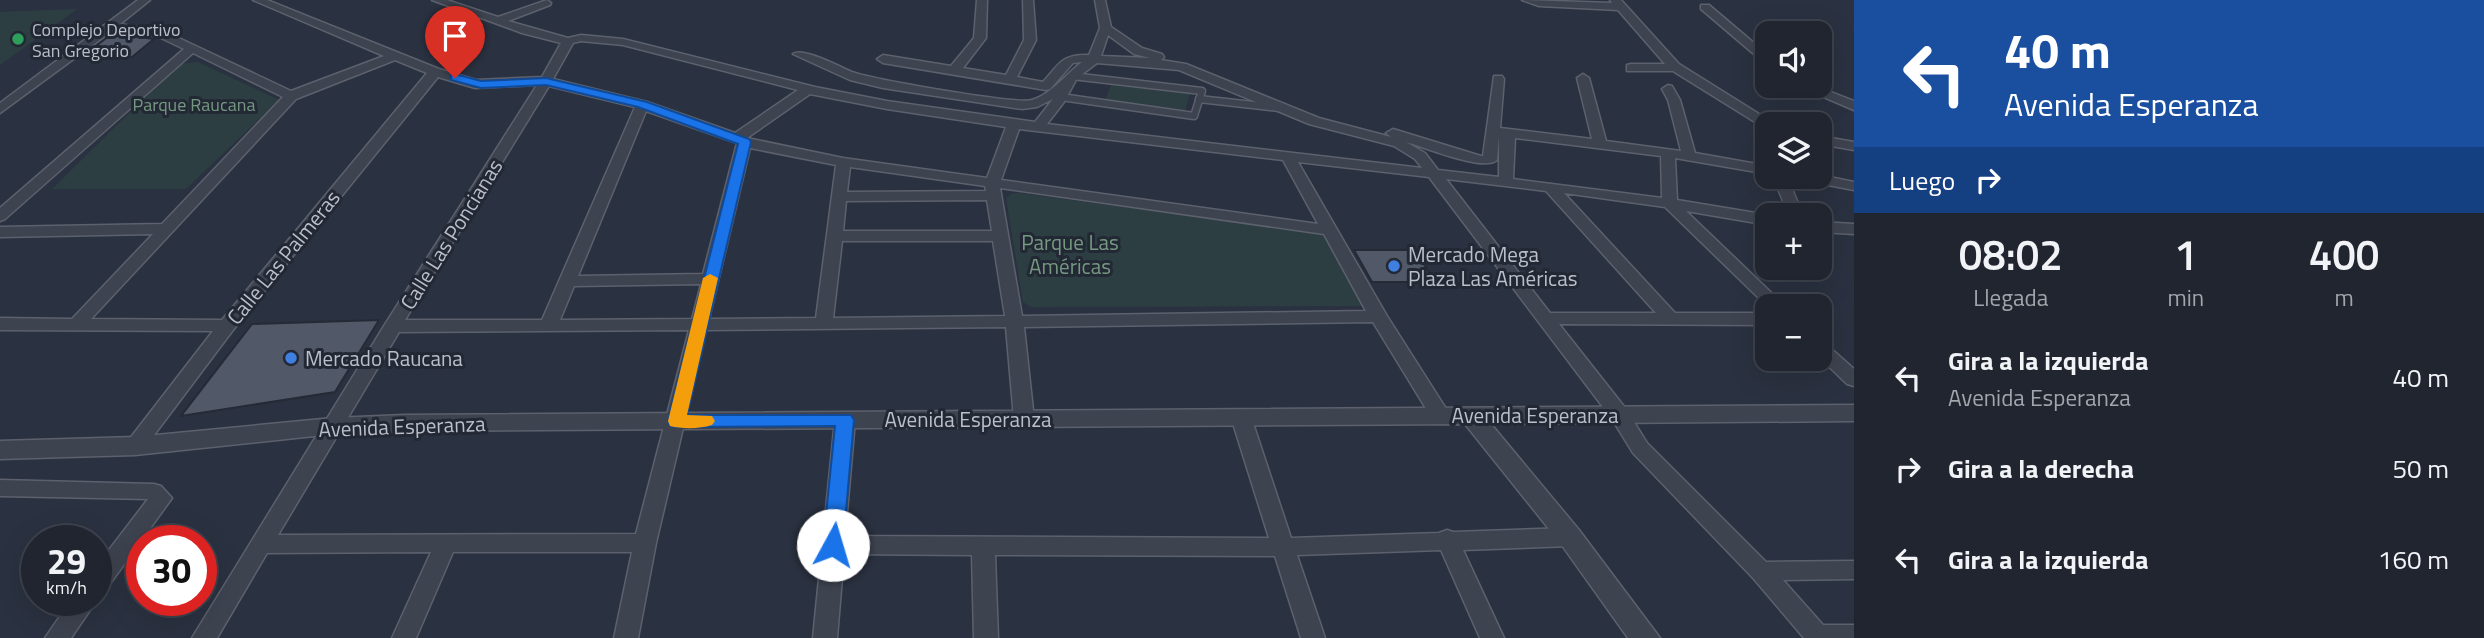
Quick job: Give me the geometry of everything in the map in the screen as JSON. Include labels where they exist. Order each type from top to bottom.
[{"type":"street","points":[[0,109],[145,0]]},
{"type":"street","points":[[258,0],[435,72],[481,84],[546,81],[642,105],[740,141],[993,189],[1331,230]]},
{"type":"street","points":[[437,0],[457,2],[498,21],[568,41],[581,38],[623,42],[808,89],[887,105],[1038,127],[1506,182],[1755,218]]},
{"type":"street","points":[[953,72],[980,38],[982,0]]},
{"type":"street","points":[[1010,79],[1030,40],[1028,0]]},
{"type":"street","points":[[1100,0],[1107,28],[1148,55],[1204,67],[1311,111],[1480,160],[1490,160],[1501,132]]},
{"type":"street","points":[[1527,0],[1539,3],[1618,3],[1675,67],[1755,116]]},
{"type":"street","points":[[498,21],[545,3]]},
{"type":"street","points":[[1705,7],[1755,51]]},
{"type":"street","points":[[110,26],[162,34],[291,96]]},
{"type":"street","points":[[1038,127],[1066,86],[1094,59],[1097,45],[1107,28]]},
{"type":"street","name":"Calle Las Poncianas","points":[[204,638],[568,41]]},
{"type":"street","points":[[0,216],[191,49]]},
{"type":"street","points":[[799,54],[854,77],[884,84],[1022,106],[1039,102],[1066,86]]},
{"type":"street","points":[[76,325],[291,96],[397,55]]},
{"type":"street","points":[[883,59],[1046,86],[1071,58],[1151,62],[1182,67],[1314,121],[1399,143],[1420,156],[1619,414],[1640,448],[1760,571],[1818,637],[1854,635]]},
{"type":"street","points":[[1631,68],[1675,67]]},
{"type":"street","name":"Calle Las Palmeras","points":[[135,446],[227,326],[435,72]]},
{"type":"street","points":[[1583,78],[1600,145]]},
{"type":"street","points":[[1498,79],[1506,182]]},
{"type":"street","points":[[626,638],[645,543],[677,421],[740,141],[808,89]]},
{"type":"street","points":[[1668,89],[1674,100],[1689,156]]},
{"type":"street","points":[[1832,97],[1854,106]]},
{"type":"street","points":[[549,325],[642,105]]},
{"type":"street","points":[[1014,124],[993,189],[1014,320],[1024,418]]},
{"type":"street","points":[[1501,132],[1668,153],[1755,168]]},
{"type":"street","points":[[1832,142],[1854,146]]},
{"type":"street","points":[[1668,153],[1670,204],[1764,294]]},
{"type":"street","points":[[1287,155],[1378,316],[1440,415]]},
{"type":"street","points":[[824,324],[843,162]]},
{"type":"street","points":[[1832,181],[1854,186]]},
{"type":"street","points":[[1551,188],[1671,319]]},
{"type":"street","points":[[838,197],[993,189]]},
{"type":"street","points":[[0,232],[166,229]]},
{"type":"street","points":[[1847,229],[1854,240]]},
{"type":"street","points":[[834,236],[1001,236]]},
{"type":"street","points":[[567,281],[710,279]]},
{"type":"street","points":[[393,326],[824,324],[1378,316]]},
{"type":"street","points":[[1545,318],[1755,319]]},
{"type":"street","points":[[0,324],[227,326]]},
{"type":"street","points":[[1832,359],[1854,380]]},
{"type":"street","name":"Avenida Esperanza","points":[[0,450],[135,446],[333,426],[1854,413]]},
{"type":"street","points":[[1471,415],[1570,537],[1645,638]]},
{"type":"street","points":[[1241,417],[1281,547],[1313,638]]},
{"type":"street","points":[[825,638],[845,420]]},
{"type":"street","points":[[0,488],[154,492],[161,498],[112,564]]},
{"type":"street","points":[[833,545],[1281,547],[1570,537]]},
{"type":"street","points":[[1447,540],[1492,638]]},
{"type":"street","points":[[404,638],[446,543]]},
{"type":"street","points":[[262,544],[645,543]]},
{"type":"street","points":[[983,546],[986,638]]},
{"type":"street","points":[[1760,571],[1854,570]]},
{"type":"street","points":[[57,638],[73,616]]},
{"type":"lane","points":[[1066,86],[1202,91],[1194,116],[1066,86]]},
{"type":"lane","points":[[1199,99],[1285,109]]},
{"type":"green space","name":"Complejo Deportivo San Gregorio","points":[[77,9],[0,65],[0,12]]},
{"type":"green space","name":"Parque Raucana","points":[[198,62],[279,100],[186,189],[52,189],[179,64]]},
{"type":"green space","points":[[1111,85],[1190,94],[1185,111],[1105,101]]},
{"type":"green space","name":"Parque Las Américas","points":[[1018,193],[1326,234],[1365,306],[1031,307],[1023,302],[1006,198]]},
{"type":"building","points":[[113,33],[154,39],[132,57],[80,58]]},
{"type":"building","name":"Mercado Mega Plaza Las Américas","points":[[1354,250],[1415,250],[1435,282],[1372,282]]},
{"type":"building","name":"Mercado Raucana","points":[[379,320],[335,392],[181,416],[252,324]]},
{"type":"slow traffic","points":[[706,421],[677,421],[710,278]]},
{"type":"place","name":"Complejo Deportivo San Gregorio","points":[[18,39]]},
{"type":"place","name":"Mercado Mega Plaza Las Américas","points":[[1394,266]]},
{"type":"place","name":"Mercado Raucana","points":[[291,358]]},
{"type":"route","points":[[455,78],[491,85],[546,81],[642,105],[744,142],[677,421],[845,420],[833,545]]}]
